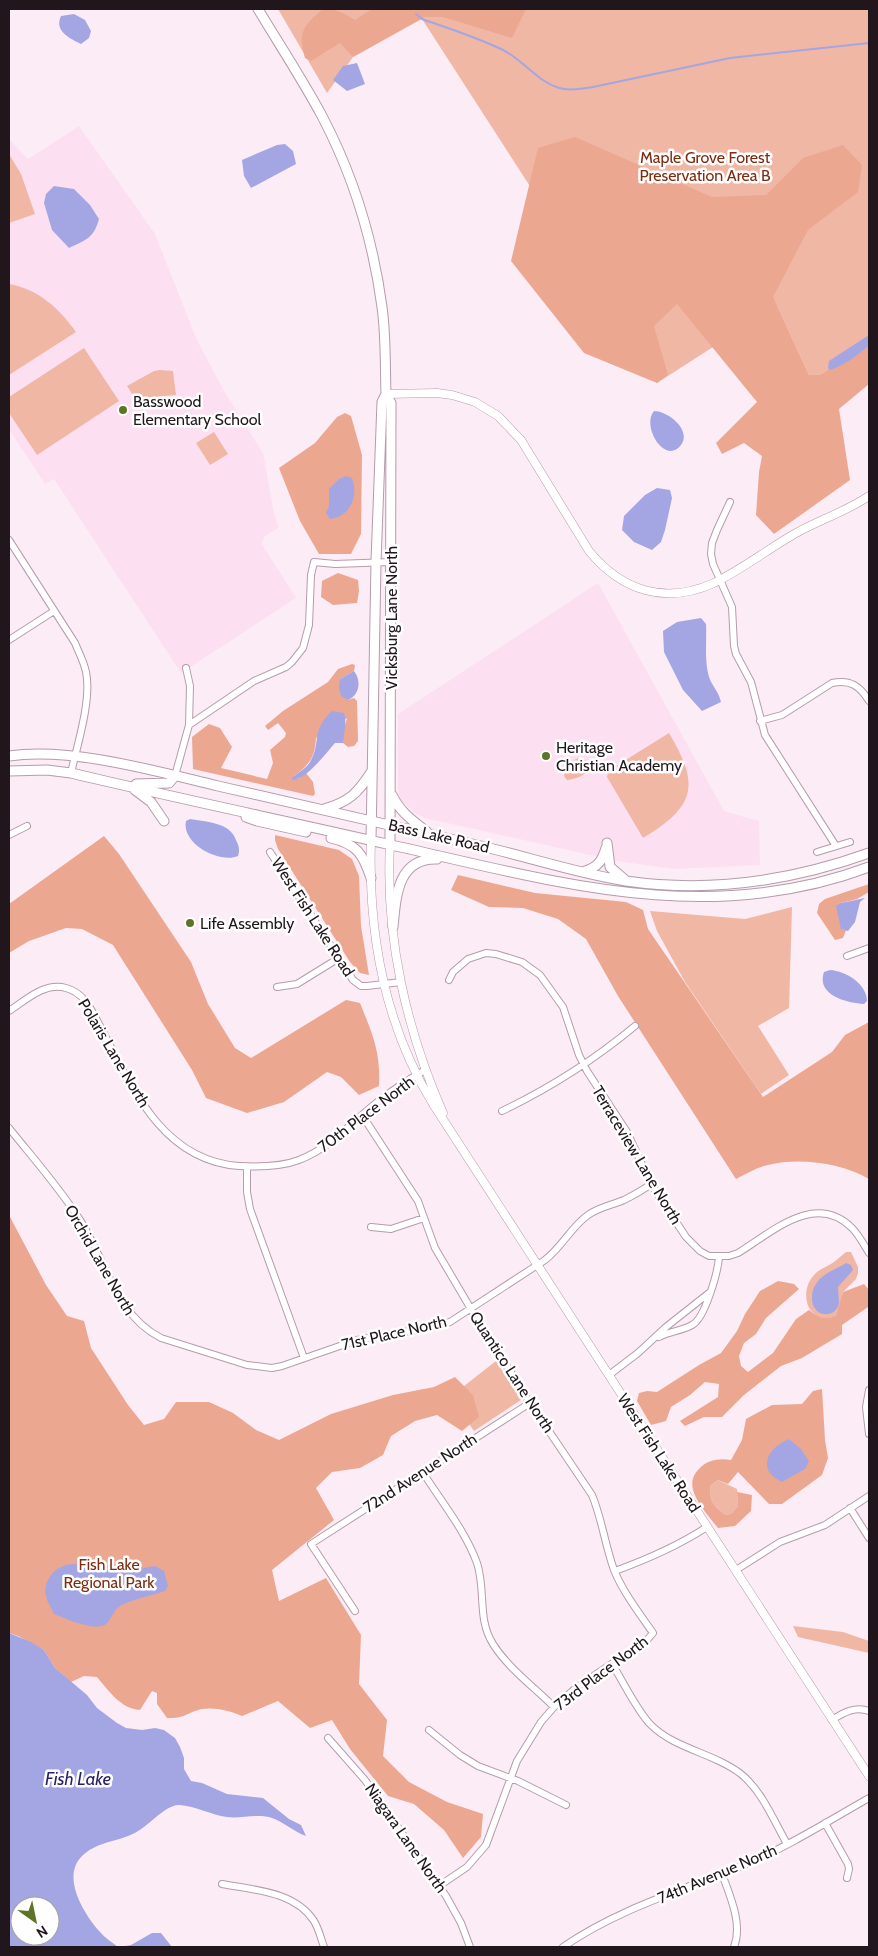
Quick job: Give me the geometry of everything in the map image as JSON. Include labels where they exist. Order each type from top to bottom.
[{"type":"main road","name":"Vicksburg Lane North","points":[[258,9],[322,117],[342,159],[360,207],[373,258],[382,307],[386,394],[391,403],[390,844]]},
{"type":"main road","name":"Vicksburg Lane North","points":[[371,840],[376,562],[382,402],[386,394]]},
{"type":"main road","name":"Bass Lake Road","points":[[9,756],[45,754],[75,757],[175,776],[626,881],[691,886],[748,883],[808,872],[869,853]]},
{"type":"main road","name":"Bass Lake Road","points":[[9,771],[39,770],[71,773],[549,881],[646,896],[692,898],[787,889],[838,877],[869,867]]},
{"type":"main road","points":[[322,810],[341,805],[351,798],[372,771]]},
{"type":"main road","points":[[126,785],[169,783],[175,776]]},
{"type":"main road","points":[[126,785],[142,794],[151,802],[164,821]]},
{"type":"main road","points":[[391,792],[397,806],[404,814],[429,834]]},
{"type":"main road","points":[[225,808],[257,821],[343,840],[351,844],[361,855],[371,878]]},
{"type":"main road","points":[[583,872],[599,865],[603,859],[607,843],[610,867],[626,881]]},
{"type":"main road","points":[[393,927],[397,889],[406,872],[418,863],[428,859],[454,859]]},
{"type":"street","points":[[386,394],[437,392],[475,402],[498,416],[521,440],[589,550],[600,564],[627,584],[643,590],[673,593],[704,587],[720,580],[798,532],[838,514],[869,496]]},
{"type":"street","points":[[730,502],[712,543],[711,554],[712,564],[732,607],[734,646],[751,682],[765,735],[836,846]]},
{"type":"street","points":[[9,540],[75,643],[87,673],[87,698],[71,773]]},
{"type":"street","points":[[189,726],[254,681],[286,667],[297,656],[303,648],[308,633],[311,575],[314,562],[335,564],[391,562]]},
{"type":"street","points":[[9,640],[54,611]]},
{"type":"street","points":[[175,776],[189,726],[190,686],[186,668]]},
{"type":"street","points":[[760,721],[782,715],[832,683],[840,681],[857,686],[869,701]]},
{"type":"street","points":[[9,835],[27,826]]},
{"type":"street","name":"West Fish Lake Road","points":[[371,840],[373,925],[384,985],[400,1038],[416,1075],[832,1720],[866,1765],[869,1776]]},
{"type":"street","points":[[817,852],[850,842]]},
{"type":"street","name":"West Fish Lake Road","points":[[390,844],[390,898],[400,982],[425,1070],[450,1128]]},
{"type":"street","name":"West Fish Lake Road","points":[[270,852],[357,983],[367,986],[400,982]]},
{"type":"street","points":[[847,956],[869,948]]},
{"type":"street","name":"Terraceview Lane North","points":[[449,980],[453,972],[468,959],[486,953],[510,958],[531,967],[547,982],[563,1007],[584,1065],[627,1132],[652,1184],[692,1245],[709,1256],[719,1257]]},
{"type":"street","points":[[277,988],[297,984],[339,958]]},
{"type":"street","name":"Polaris Lane North","points":[[9,1011],[47,988],[63,987],[76,992],[89,1006],[141,1101],[167,1133],[183,1148],[196,1155],[224,1164],[247,1167]]},
{"type":"street","points":[[502,1111],[543,1090],[584,1065],[635,1026]]},
{"type":"street","name":"70th Place North","points":[[247,1167],[275,1166],[299,1160],[330,1143],[383,1097],[425,1070]]},
{"type":"street","name":"Quantico Lane North","points":[[362,1115],[412,1192],[439,1258],[530,1403],[592,1495],[598,1509],[615,1571],[653,1633]]},
{"type":"street","name":"Orchid Lane North","points":[[9,1128],[81,1222],[127,1310],[142,1327],[150,1333],[170,1342],[256,1367],[282,1366],[304,1358]]},
{"type":"street","points":[[247,1167],[247,1192],[250,1209],[304,1358]]},
{"type":"street","name":"71st Place North","points":[[304,1358],[357,1340],[442,1325],[538,1265],[551,1255],[572,1230],[596,1210],[625,1199],[652,1184]]},
{"type":"street","points":[[653,1339],[696,1323],[703,1313],[709,1293],[715,1282],[719,1257],[738,1253],[798,1216],[811,1213],[823,1214],[843,1221],[858,1236],[869,1254]]},
{"type":"street","points":[[371,1227],[391,1229],[424,1218]]},
{"type":"street","points":[[609,1375],[709,1293]]},
{"type":"street","points":[[869,1390],[866,1406],[869,1434]]},
{"type":"street","name":"72nd Avenue North","points":[[355,1611],[311,1544],[530,1403]]},
{"type":"street","points":[[422,1471],[472,1550],[481,1580],[482,1612],[486,1630],[492,1643],[502,1657],[554,1707]]},
{"type":"street","points":[[736,1570],[780,1542],[818,1528],[869,1496]]},
{"type":"street","points":[[850,1508],[869,1538]]},
{"type":"street","points":[[615,1571],[656,1556],[708,1527]]},
{"type":"street","name":"73rd Place North","points":[[439,1886],[467,1867],[486,1845],[510,1778],[528,1740],[554,1707],[577,1687],[647,1640],[653,1633]]},
{"type":"street","points":[[612,1664],[650,1724],[667,1736],[732,1768],[747,1780],[760,1797],[787,1844]]},
{"type":"street","points":[[832,1720],[842,1713],[857,1709],[869,1711]]},
{"type":"street","points":[[429,1730],[460,1755],[478,1766],[510,1778],[566,1805]]},
{"type":"street","name":"Niagara Lane North","points":[[328,1738],[365,1780],[455,1909],[470,1947]]},
{"type":"street","name":"74th Avenue North","points":[[563,1947],[600,1924],[763,1856],[869,1798]]},
{"type":"street","points":[[825,1822],[848,1864],[849,1869],[846,1878]]},
{"type":"street","points":[[722,1874],[737,1925],[734,1947]]},
{"type":"street","points":[[222,1884],[276,1894],[297,1904],[307,1912],[314,1922],[324,1947]]},
{"type":"shaded area","name":"Basswood Elementary School","points":[[79,126],[155,234],[196,338],[224,391],[263,453],[278,528],[264,537],[262,544],[296,598],[181,673],[54,479],[45,484],[9,429],[9,139],[28,159]]},
{"type":"shaded area","name":"Heritage Christian Academy","points":[[598,583],[724,811],[759,821],[760,865],[674,869],[617,861],[425,818],[416,814],[398,798],[398,714]]},
{"type":"green space","name":"Maple Grove Forest Preservation Area B","points":[[278,9],[869,9],[869,341],[820,375],[809,375],[777,306],[657,383],[422,19],[353,57],[327,93]]},
{"type":"green space","points":[[323,9],[340,12],[355,20],[372,9],[526,9],[512,38],[443,17],[424,17],[353,57],[340,43],[311,61],[305,58],[302,35],[311,20]]},
{"type":"green space","points":[[575,137],[712,197],[766,195],[803,158],[843,145],[862,165],[858,192],[808,230],[773,297],[809,375],[820,375],[869,341],[869,384],[839,409],[850,480],[774,534],[756,515],[762,456],[744,443],[722,454],[716,443],[757,402],[677,304],[654,326],[668,375],[657,383],[584,353],[511,261],[538,148]]},
{"type":"green space","points":[[9,154],[21,174],[35,214],[9,223]]},
{"type":"green space","points":[[9,284],[29,290],[47,301],[76,332],[9,375]]},
{"type":"green space","points":[[84,348],[119,401],[37,455],[9,413],[9,397]]},
{"type":"green space","points":[[154,371],[173,371],[176,395],[153,397],[138,403],[127,386]]},
{"type":"green space","points":[[345,413],[351,416],[362,455],[361,534],[351,554],[319,554],[300,521],[279,468],[315,443],[337,417]]},
{"type":"green space","points":[[214,432],[228,454],[210,465],[196,443]]},
{"type":"green space","points":[[338,573],[358,580],[357,603],[333,605],[321,597],[322,581]]},
{"type":"green space","points":[[352,664],[355,665],[354,671],[340,679],[348,700],[354,698],[357,701],[358,741],[354,746],[348,747],[343,743],[343,732],[347,718],[316,738],[311,760],[294,776],[298,779],[306,773],[313,782],[315,794],[313,796],[193,769],[192,737],[209,724],[220,728],[232,747],[221,768],[267,779],[273,763],[270,750],[285,737],[286,733],[278,723],[268,730],[265,726],[283,711],[328,682],[338,669]]},
{"type":"green space","points":[[669,733],[685,767],[688,781],[687,793],[683,804],[674,815],[643,838],[607,777],[608,771]]},
{"type":"green space","points":[[578,758],[586,760],[590,767],[586,773],[567,780],[564,776],[566,770]]},
{"type":"green space","points":[[275,835],[339,850],[352,859],[359,876],[361,926],[369,975],[360,973],[350,962],[278,849]]},
{"type":"green space","points":[[104,836],[119,854],[191,962],[208,1004],[235,1048],[251,1058],[346,1000],[360,1003],[372,1033],[377,1053],[379,1086],[359,1095],[341,1077],[327,1072],[284,1102],[247,1113],[206,1098],[192,1070],[113,945],[82,929],[66,928],[29,941],[9,953],[9,904]]},
{"type":"green space","points":[[458,875],[535,893],[626,902],[643,910],[648,929],[763,1097],[832,1052],[845,1035],[869,1022],[869,1179],[858,1173],[833,1165],[793,1162],[764,1166],[736,1179],[618,996],[586,939],[558,919],[523,908],[489,907],[451,890]]},
{"type":"green space","points":[[869,884],[869,892],[857,899],[841,903],[841,929],[846,930],[843,938],[835,940],[817,913],[819,904],[825,899]]},
{"type":"green space","points":[[792,907],[789,1008],[758,1026],[789,1075],[761,1094],[685,982],[657,931],[650,911],[745,919]]},
{"type":"green space","name":"Fish Lake Regional Park","points":[[9,1215],[46,1285],[67,1316],[84,1321],[91,1348],[128,1405],[144,1425],[164,1419],[176,1402],[209,1402],[233,1413],[256,1430],[279,1440],[331,1414],[393,1395],[434,1387],[455,1377],[473,1395],[479,1417],[462,1431],[437,1415],[415,1421],[391,1436],[383,1455],[360,1468],[332,1472],[316,1488],[334,1520],[272,1570],[279,1601],[326,1578],[361,1635],[359,1684],[387,1720],[383,1756],[409,1782],[447,1802],[483,1814],[481,1837],[463,1858],[444,1830],[414,1804],[388,1796],[350,1749],[332,1720],[310,1728],[278,1701],[242,1716],[223,1710],[202,1709],[186,1715],[167,1718],[157,1704],[157,1693],[152,1691],[140,1710],[133,1709],[121,1703],[97,1677],[84,1676],[71,1682],[55,1668],[44,1650],[9,1633]]},
{"type":"green space","points":[[846,1252],[851,1252],[858,1267],[856,1279],[843,1292],[837,1316],[818,1317],[808,1306],[806,1298],[809,1282],[816,1273]]},
{"type":"green space","points":[[778,1281],[794,1284],[799,1289],[766,1318],[756,1334],[744,1343],[739,1356],[741,1366],[748,1372],[773,1353],[796,1319],[809,1310],[822,1318],[836,1316],[843,1292],[864,1284],[869,1290],[868,1307],[842,1325],[842,1334],[802,1358],[781,1366],[744,1395],[722,1417],[704,1417],[685,1426],[680,1421],[718,1397],[719,1384],[705,1382],[690,1395],[671,1407],[666,1421],[651,1425],[637,1401],[639,1393],[647,1391],[657,1392],[721,1353],[737,1331],[745,1314],[760,1291]]},
{"type":"green space","points":[[496,1361],[521,1400],[474,1431],[450,1397]]},
{"type":"green space","points":[[822,1389],[828,1458],[822,1475],[782,1504],[769,1504],[738,1472],[728,1484],[718,1480],[710,1486],[710,1496],[713,1504],[727,1515],[732,1513],[738,1506],[737,1492],[752,1495],[751,1511],[735,1526],[718,1528],[702,1507],[693,1491],[694,1476],[699,1469],[714,1460],[731,1460],[742,1440],[746,1419],[772,1405],[802,1404],[813,1391]]},
{"type":"green space","points":[[718,1480],[737,1489],[738,1506],[732,1513],[727,1515],[713,1504],[710,1496],[710,1486]]},
{"type":"green space","points":[[793,1626],[843,1632],[869,1641],[869,1653],[798,1637]]},
{"type":"water","points":[[74,14],[85,20],[91,31],[89,38],[81,44],[64,33],[59,26],[61,16]]},
{"type":"water","points":[[357,63],[365,84],[347,91],[333,80],[343,66]]},
{"type":"water","points":[[285,144],[293,151],[296,164],[251,188],[244,176],[242,160],[277,145]]},
{"type":"water","points":[[54,186],[74,189],[90,205],[99,219],[95,230],[88,238],[69,248],[52,230],[44,203],[46,194]]},
{"type":"water","points":[[869,335],[869,345],[841,365],[830,370],[828,368],[829,361]]},
{"type":"water","points":[[654,411],[666,414],[677,422],[681,428],[684,439],[675,450],[668,451],[657,442],[650,426]]},
{"type":"water","points":[[346,476],[352,478],[354,485],[351,504],[343,514],[330,519],[326,513],[329,506],[329,489],[339,479]]},
{"type":"water","points":[[657,488],[670,490],[672,498],[661,542],[652,550],[634,542],[622,530],[624,516],[645,495]]},
{"type":"water","points":[[701,618],[706,624],[707,670],[721,702],[702,711],[683,690],[664,652],[663,631],[677,622]]},
{"type":"water","points":[[354,671],[359,684],[355,695],[348,700],[341,696],[340,679]]},
{"type":"water","points":[[332,711],[344,713],[343,743],[335,743],[310,770],[293,780],[292,778],[310,762],[321,725]]},
{"type":"water","points":[[190,819],[210,822],[229,830],[238,844],[238,856],[222,857],[212,855],[203,850],[189,837],[186,821]]},
{"type":"water","points":[[865,898],[860,902],[855,922],[848,931],[841,929],[836,906],[841,903]]},
{"type":"water","points":[[830,970],[843,973],[860,984],[867,1001],[864,1004],[849,1002],[841,1000],[828,992],[824,987],[823,980],[824,972]]},
{"type":"water","points":[[846,1263],[851,1265],[853,1270],[838,1287],[839,1303],[837,1309],[828,1314],[822,1314],[814,1306],[812,1299],[813,1290],[819,1280],[825,1275]]},
{"type":"water","points":[[789,1439],[801,1449],[809,1461],[805,1469],[782,1482],[774,1477],[767,1465],[770,1453],[781,1443]]},
{"type":"water","points":[[92,1561],[110,1567],[132,1570],[155,1566],[164,1571],[168,1586],[165,1591],[120,1606],[108,1622],[101,1626],[88,1626],[54,1614],[47,1601],[45,1590],[52,1574],[67,1565],[85,1566]]},
{"type":"water","name":"Fish Lake","points":[[9,1633],[31,1642],[44,1650],[55,1668],[87,1695],[97,1708],[117,1723],[126,1728],[142,1730],[155,1728],[164,1730],[175,1738],[184,1758],[184,1769],[191,1781],[202,1783],[227,1794],[263,1798],[289,1819],[301,1825],[306,1836],[267,1817],[227,1817],[179,1805],[164,1811],[131,1835],[96,1846],[83,1855],[76,1864],[74,1884],[87,1915],[100,1932],[118,1947],[9,1947]]},
{"type":"water","points":[[152,1933],[161,1933],[172,1947],[118,1947],[131,1945]]},
{"type":"waterway","points":[[416,14],[422,19],[501,49],[551,85],[567,89],[593,87],[730,58],[869,43]]},
{"type":"place","name":"Basswood Elementary School","points":[[123,410]]},
{"type":"place","name":"Heritage Christian Academy","points":[[546,756]]},
{"type":"place","name":"Life Assembly","points":[[190,923]]}]
